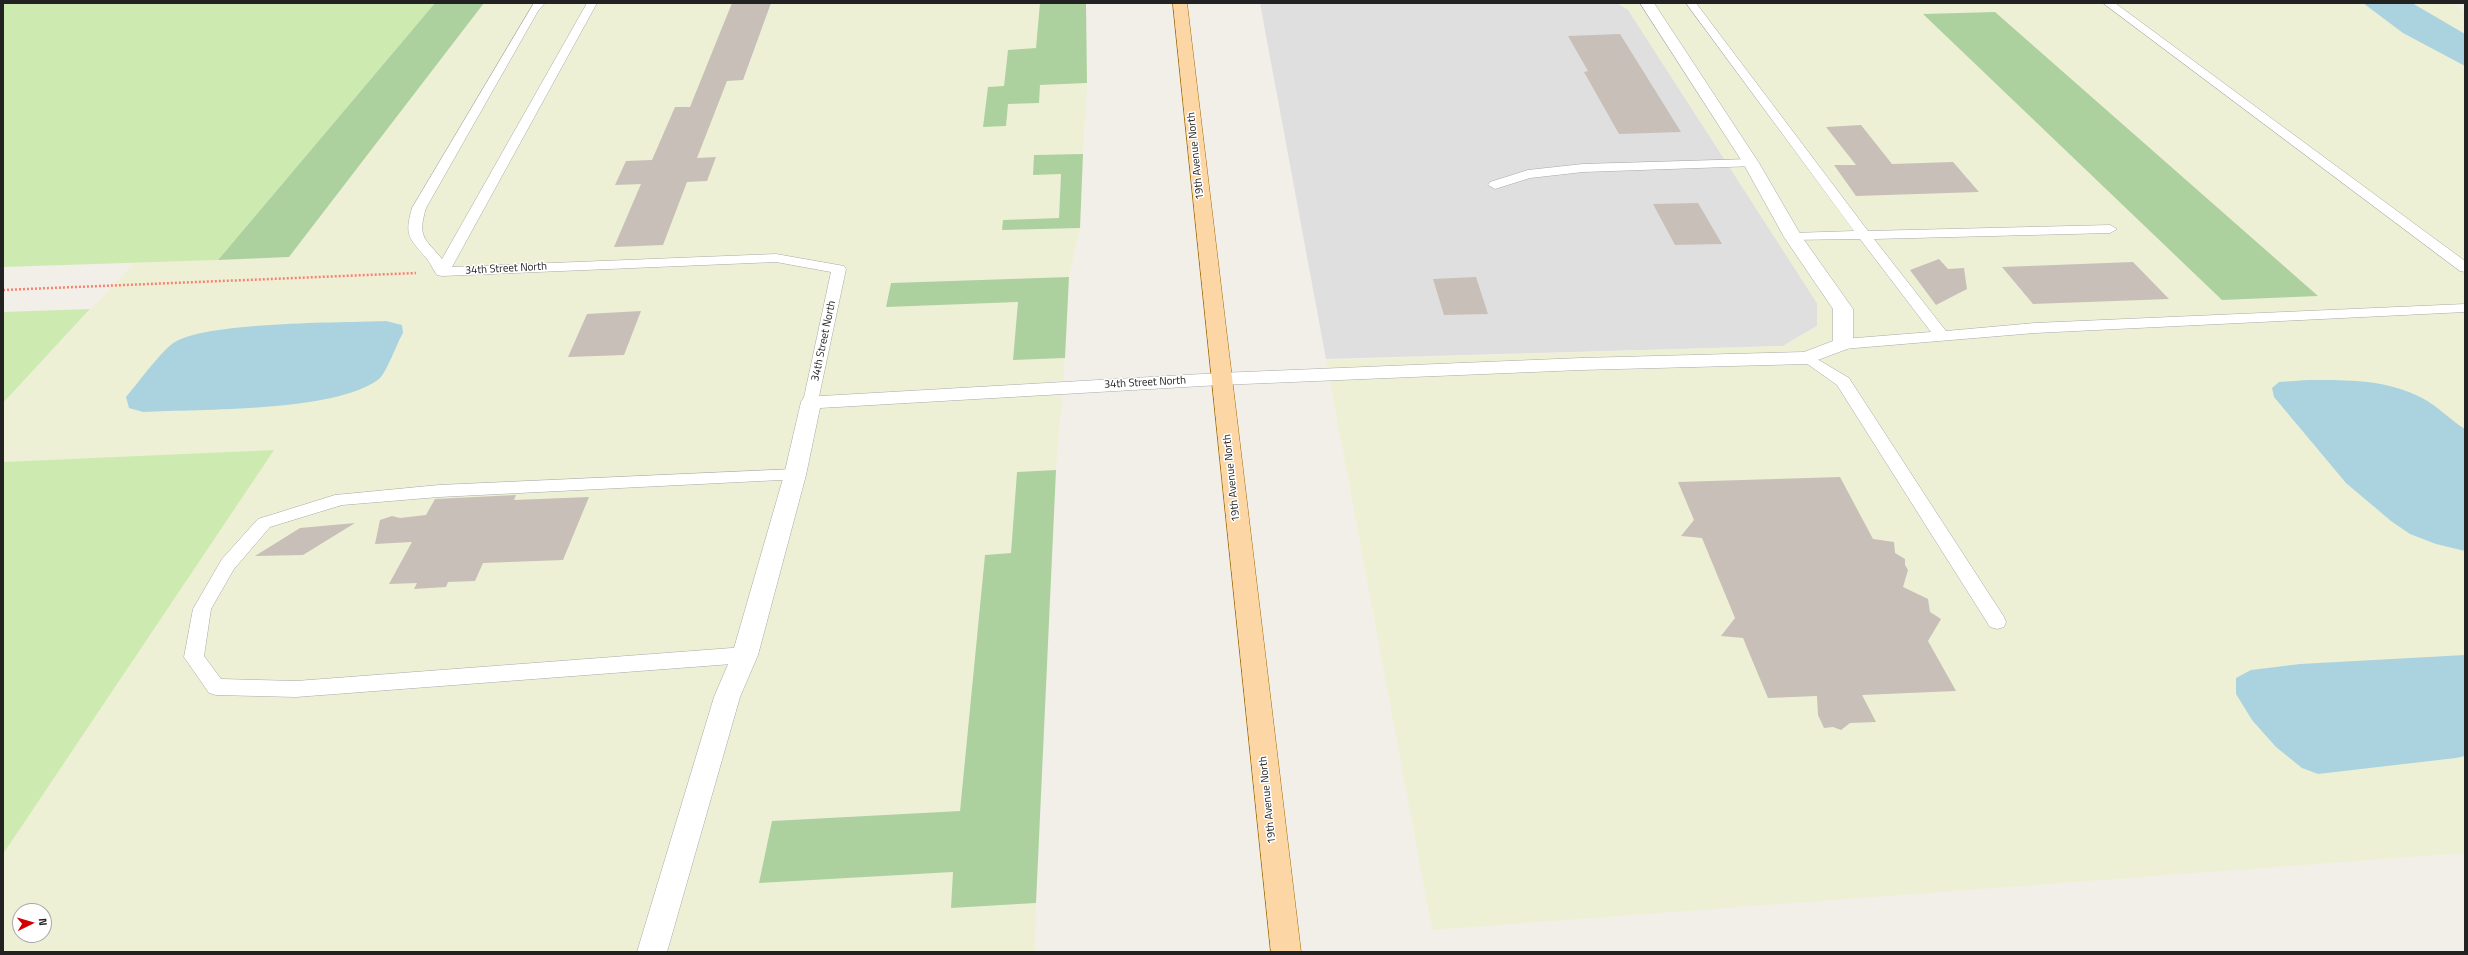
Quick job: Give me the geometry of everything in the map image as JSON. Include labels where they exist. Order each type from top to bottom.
[{"type":"main road","name":"19th Avenue North","points":[[1180,3],[1220,379],[1286,952]]},
{"type":"street","points":[[1647,3],[1751,163],[1793,237],[1843,309],[1843,344]]},
{"type":"street","name":"34th Street North","points":[[811,402],[1220,379],[1581,364],[1807,358],[1843,344]]},
{"type":"street","points":[[652,952],[727,696],[745,655],[795,474],[811,402]]},
{"type":"lane","points":[[442,272],[437,258],[427,253],[416,239],[412,225],[419,208],[534,9],[540,3]]},
{"type":"lane","points":[[442,272],[592,3]]},
{"type":"lane","points":[[1691,3],[1864,235],[1942,336]]},
{"type":"lane","points":[[2108,3],[2465,268]]},
{"type":"lane","points":[[1495,185],[1528,174],[1583,168],[1751,163]]},
{"type":"lane","points":[[1793,237],[2110,229]]},
{"type":"lane","name":"34th Street North","points":[[442,272],[776,258],[839,269],[811,402]]},
{"type":"lane","points":[[1843,344],[2034,328],[2465,308]]},
{"type":"lane","points":[[1807,358],[1843,382],[1997,622]]},
{"type":"lane","points":[[745,655],[296,689],[216,687],[194,657],[202,609],[228,564],[264,523],[334,501],[439,491],[795,474]]},
{"type":"path","points":[[3,290],[442,272]]},
{"type":"shaded area","points":[[1260,3],[1617,3],[1628,9],[1817,303],[1817,326],[1783,346],[1326,359]]},
{"type":"green space","points":[[3,3],[435,3],[218,260],[3,267]]},
{"type":"green space","points":[[435,3],[484,3],[289,257],[218,260]]},
{"type":"green space","points":[[484,3],[1040,3],[1036,49],[1008,50],[1004,86],[1008,104],[1040,85],[1087,83],[1083,154],[1034,156],[1061,174],[1059,218],[1003,220],[1002,230],[1080,228],[1069,277],[891,283],[886,306],[1019,302],[1013,360],[1065,358],[1056,470],[1017,472],[1011,553],[985,555],[960,811],[772,821],[760,882],[954,872],[951,908],[1036,903],[1035,952],[3,952],[3,403],[134,263],[289,257]]},
{"type":"green space","points":[[1040,3],[1086,3],[1087,83],[1040,85],[1039,103],[1008,104],[1006,126],[983,127],[988,87],[1004,86],[1008,50],[1036,48]]},
{"type":"green space","points":[[1617,3],[2452,3],[2465,11],[2465,853],[1432,930],[1326,360],[1783,346],[1817,326],[1817,303],[1628,10]]},
{"type":"green space","points":[[1995,12],[2318,296],[2222,300],[1923,14]]},
{"type":"green space","points":[[1083,154],[1080,228],[1002,230],[1003,220],[1059,218],[1061,174],[1033,175],[1034,155]]},
{"type":"green space","points":[[1069,277],[1065,358],[1013,360],[1018,302],[886,307],[891,283]]},
{"type":"green space","points":[[90,309],[3,403],[3,312]]},
{"type":"green space","points":[[274,450],[3,854],[3,462]]},
{"type":"green space","points":[[1056,470],[1036,903],[951,908],[953,872],[759,883],[772,821],[960,811],[985,555],[1011,553],[1017,472]]},
{"type":"water","points":[[2363,3],[2412,3],[2465,34],[2465,66],[2403,33]]},
{"type":"water","points":[[386,321],[402,325],[403,333],[389,364],[379,379],[359,390],[332,398],[267,407],[143,412],[129,408],[126,397],[172,344],[188,336],[241,327],[307,323]]},
{"type":"water","points":[[2308,380],[2366,382],[2394,387],[2428,401],[2465,429],[2465,551],[2436,544],[2410,534],[2391,521],[2346,483],[2274,397],[2272,388],[2279,382]]},
{"type":"water","points":[[2465,655],[2465,756],[2456,758],[2318,774],[2302,768],[2276,747],[2252,720],[2236,694],[2236,678],[2251,670],[2300,664]]},
{"type":"building","points":[[732,3],[771,3],[743,80],[727,81],[697,158],[716,157],[707,181],[687,182],[663,245],[614,247],[641,184],[615,185],[626,161],[652,160],[675,107],[690,107]]},
{"type":"building","points":[[1620,34],[1681,132],[1619,134],[1584,72],[1588,71],[1568,36]]},
{"type":"building","points":[[1861,125],[1892,164],[1953,162],[1979,192],[1856,196],[1834,165],[1856,165],[1826,127]]},
{"type":"building","points":[[1698,203],[1722,244],[1675,245],[1653,204]]},
{"type":"building","points":[[1939,259],[1948,269],[1964,268],[1967,289],[1936,305],[1910,270]]},
{"type":"building","points":[[2133,262],[2169,299],[2033,304],[2002,267]]},
{"type":"building","points":[[1476,277],[1488,314],[1444,315],[1433,279]]},
{"type":"building","points":[[641,311],[624,355],[568,357],[587,314]]},
{"type":"building","points":[[1840,477],[1873,539],[1894,542],[1895,553],[1905,559],[1905,565],[1908,570],[1903,587],[1928,599],[1930,612],[1941,619],[1928,641],[1956,691],[1862,695],[1876,722],[1850,723],[1841,730],[1833,727],[1824,728],[1818,715],[1817,696],[1768,698],[1743,638],[1721,636],[1735,618],[1702,538],[1681,536],[1694,520],[1678,482]]},
{"type":"building","points":[[516,495],[514,500],[589,497],[563,560],[483,563],[475,581],[448,582],[446,587],[414,589],[417,583],[389,584],[412,542],[375,544],[380,520],[392,516],[400,518],[426,515],[435,499]]},
{"type":"building","points":[[355,523],[303,555],[255,556],[300,528]]}]
